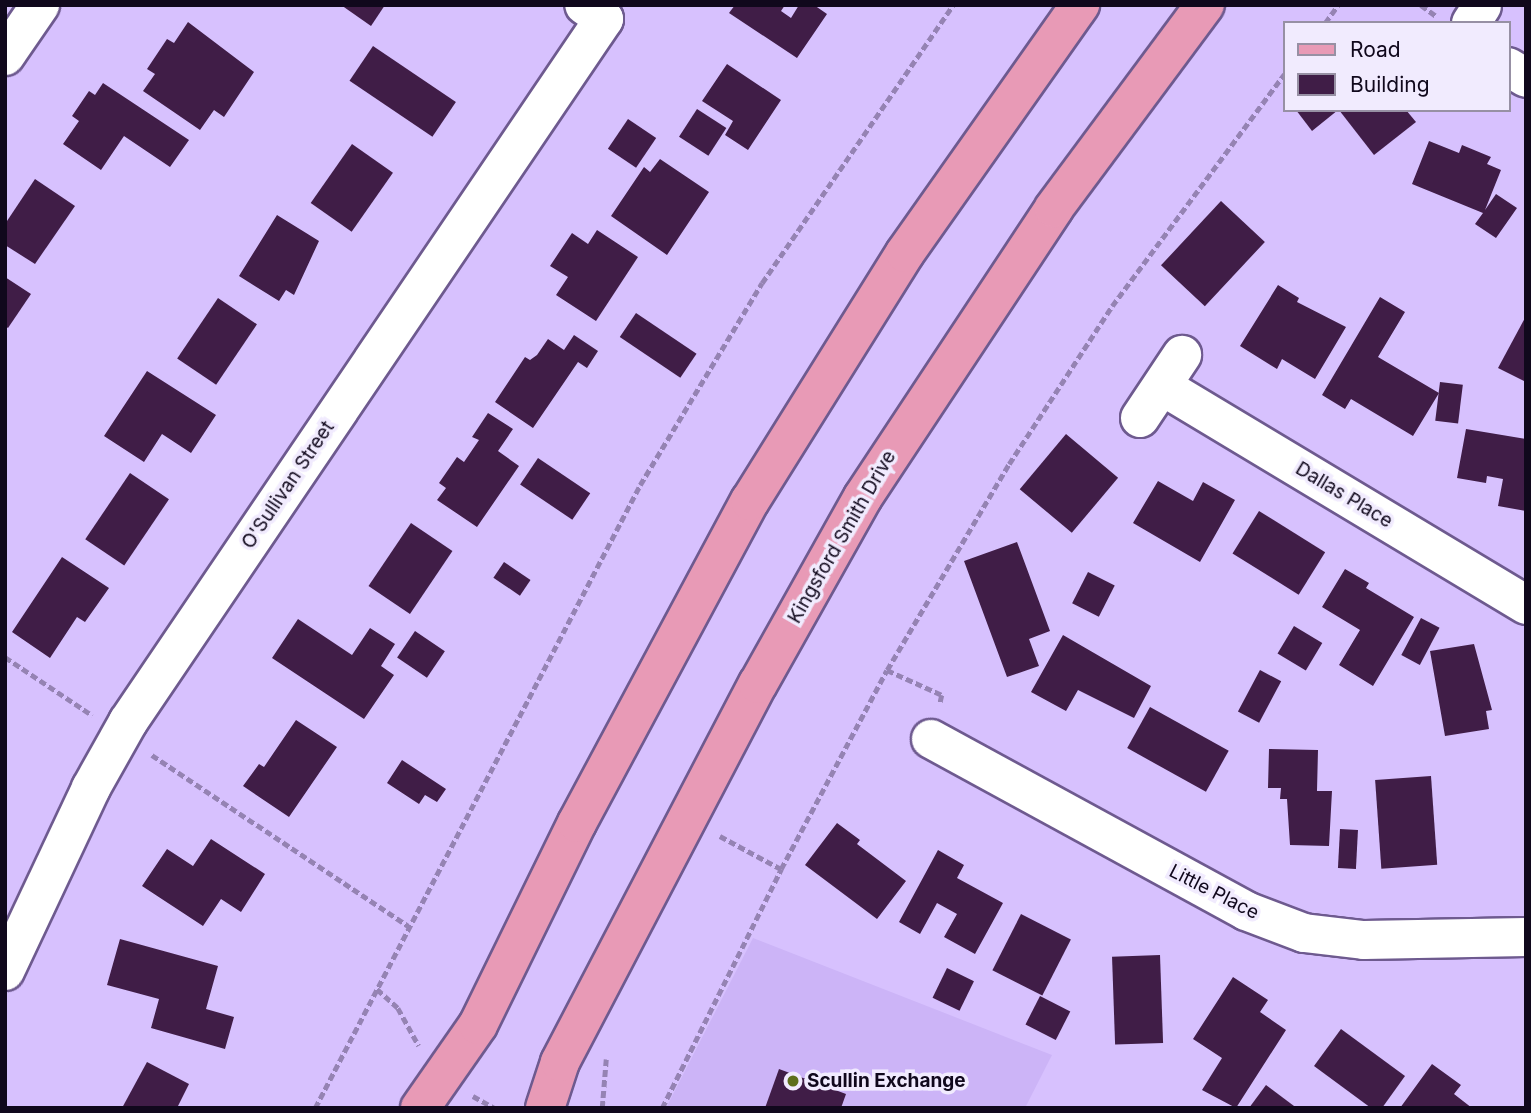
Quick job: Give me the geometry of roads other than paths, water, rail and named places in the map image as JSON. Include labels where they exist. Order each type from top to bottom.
[{"type":"main road","points":[[420,1108],[478,1025],[583,811],[750,501],[905,253],[1080,5]]},
{"type":"main road","name":"Kingsford Smith Drive","points":[[545,1108],[567,1050],[758,684],[863,497],[1054,208],[1184,21],[1205,5]]},
{"type":"street","points":[[5,56],[40,5]]},
{"type":"street","points":[[1472,21],[1482,6]]},
{"type":"street","name":"O'Sullivan Street","points":[[5,971],[91,788],[121,734],[601,10]]},
{"type":"street","points":[[1510,67],[1526,78]]},
{"type":"street","name":"Dallas Place","points":[[1140,418],[1172,371],[1526,605]]},
{"type":"street","name":"Little Place","points":[[931,739],[1246,911],[1304,933],[1364,940],[1526,937]]},
{"type":"place","name":"Scullin Exchange","points":[[793,1081]]}]
